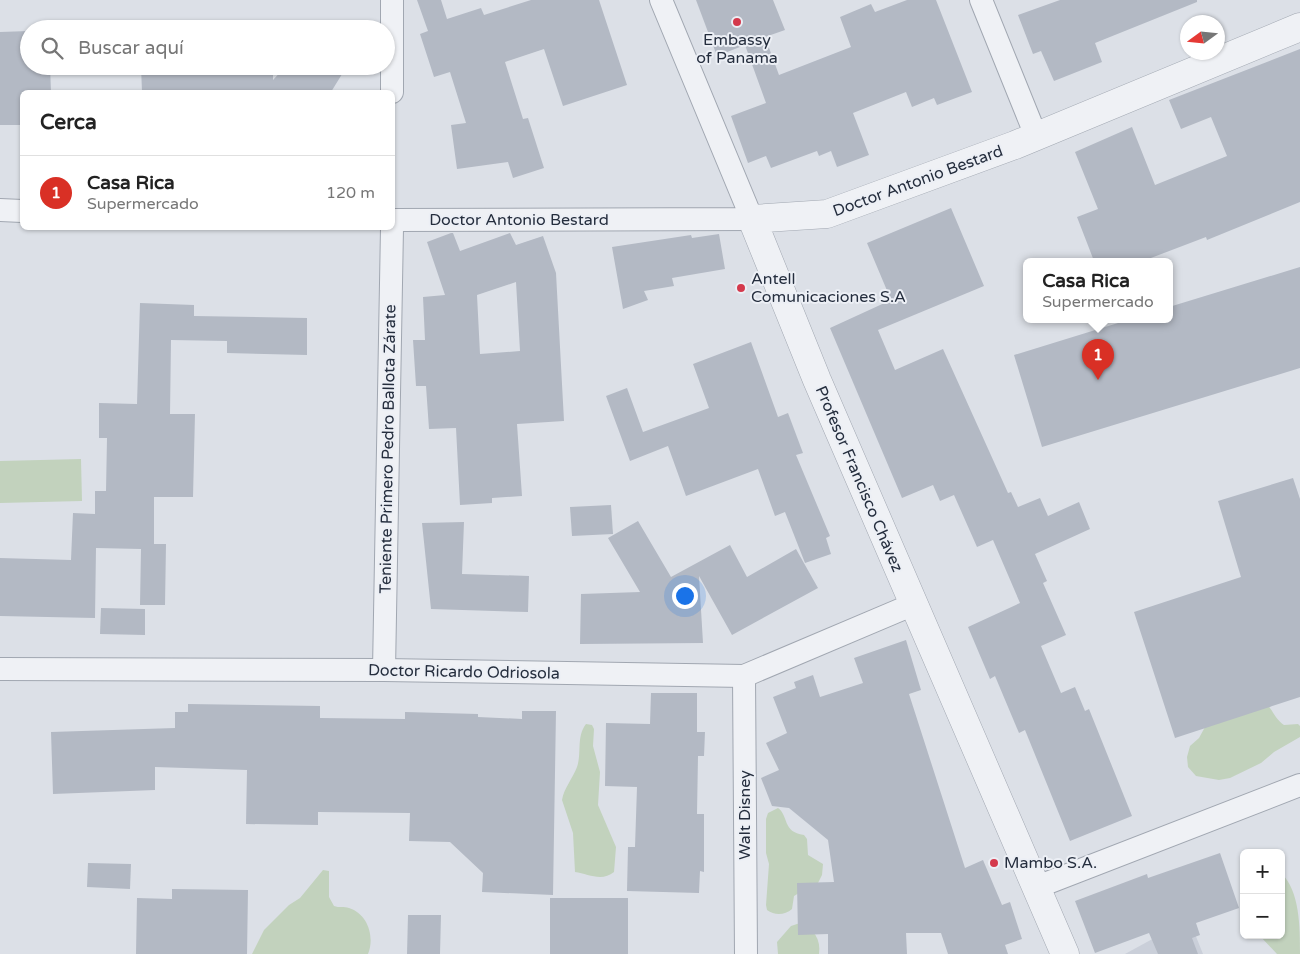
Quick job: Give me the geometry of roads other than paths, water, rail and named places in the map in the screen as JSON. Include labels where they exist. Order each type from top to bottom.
[{"type":"street","points":[[392,0],[392,20]]},
{"type":"street","name":"Profesor Francisco Chávez","points":[[661,0],[752,219],[816,380],[1065,954]]},
{"type":"street","points":[[981,0],[1036,136]]},
{"type":"street","name":"Doctor Antonio Bestard","points":[[395,220],[752,219],[827,214],[972,162],[1300,27]]},
{"type":"street","points":[[392,75],[392,90]]},
{"type":"street","points":[[0,210],[20,210]]},
{"type":"street","name":"Teniente Primero Pedro Ballota Zárate","points":[[384,670],[392,230]]},
{"type":"street","name":"Doctor Ricardo Odriosola","points":[[0,669],[384,670],[744,676],[914,604]]},
{"type":"street","name":"Walt Disney","points":[[744,676],[746,954]]},
{"type":"street","points":[[1037,887],[1300,786]]},
{"type":"place","name":"Embassy of Panama","points":[[737,22]]},
{"type":"place","name":"Antell Comunicaciones S.A","points":[[741,288]]},
{"type":"place","name":"Casa Rica","points":[[1098,380]]},
{"type":"place","name":"Mambo S.A.","points":[[994,863]]}]
